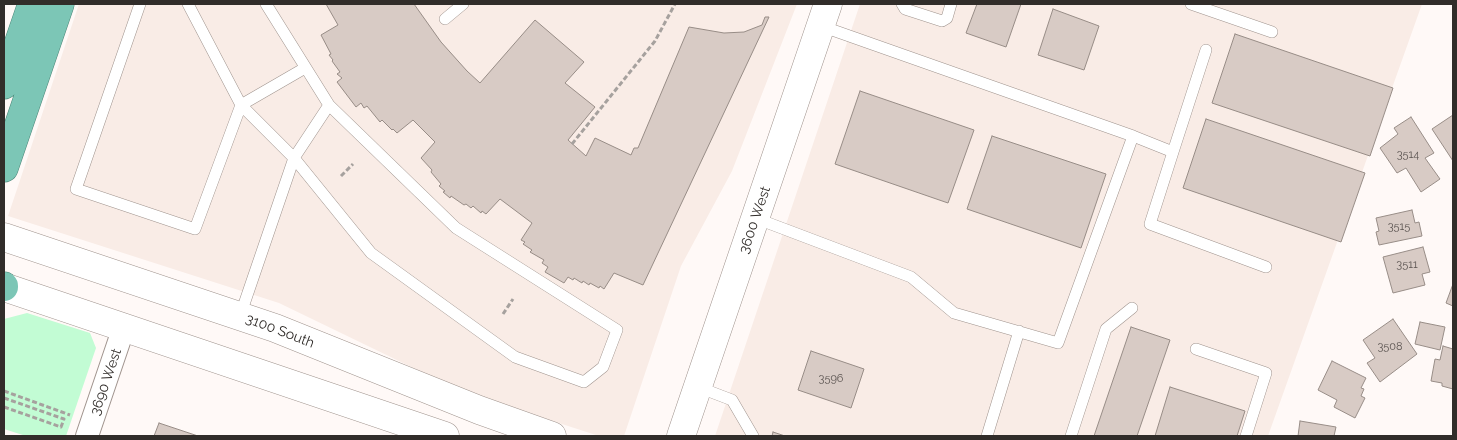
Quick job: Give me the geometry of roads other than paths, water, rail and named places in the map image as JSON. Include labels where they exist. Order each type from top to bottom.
[{"type":"highway","points":[[4,85],[32,4]]},
{"type":"highway","points":[[4,168],[60,4]]},
{"type":"main road","name":"3600 West","points":[[682,436],[824,15]]},
{"type":"main road","name":"3100 South","points":[[4,237],[275,328],[479,410],[552,436]]},
{"type":"main road","points":[[4,287],[445,436]]},
{"type":"street","name":"3690 West","points":[[87,436],[124,327]]},
{"type":"lane","points":[[140,4],[76,189],[195,229],[241,105],[306,68]]},
{"type":"lane","points":[[188,4],[241,105],[294,158],[371,253],[515,358],[584,382],[603,367],[617,330],[456,228],[328,105],[266,4]]},
{"type":"lane","points":[[445,19],[463,4]]},
{"type":"lane","points":[[902,4],[905,9],[942,21],[947,18],[951,4]]},
{"type":"lane","points":[[1191,4],[1272,32]]},
{"type":"lane","points":[[824,15],[1172,152]]},
{"type":"lane","points":[[1206,50],[1150,224],[1266,267]]},
{"type":"lane","points":[[240,316],[294,158],[328,105]]},
{"type":"lane","points":[[755,218],[911,277],[954,313],[1058,343],[1133,136]]},
{"type":"lane","points":[[1071,436],[1106,329],[1132,308]]},
{"type":"lane","points":[[987,436],[1019,332]]},
{"type":"lane","points":[[1196,349],[1266,373],[1246,436]]},
{"type":"lane","points":[[698,387],[732,400],[753,436]]}]
